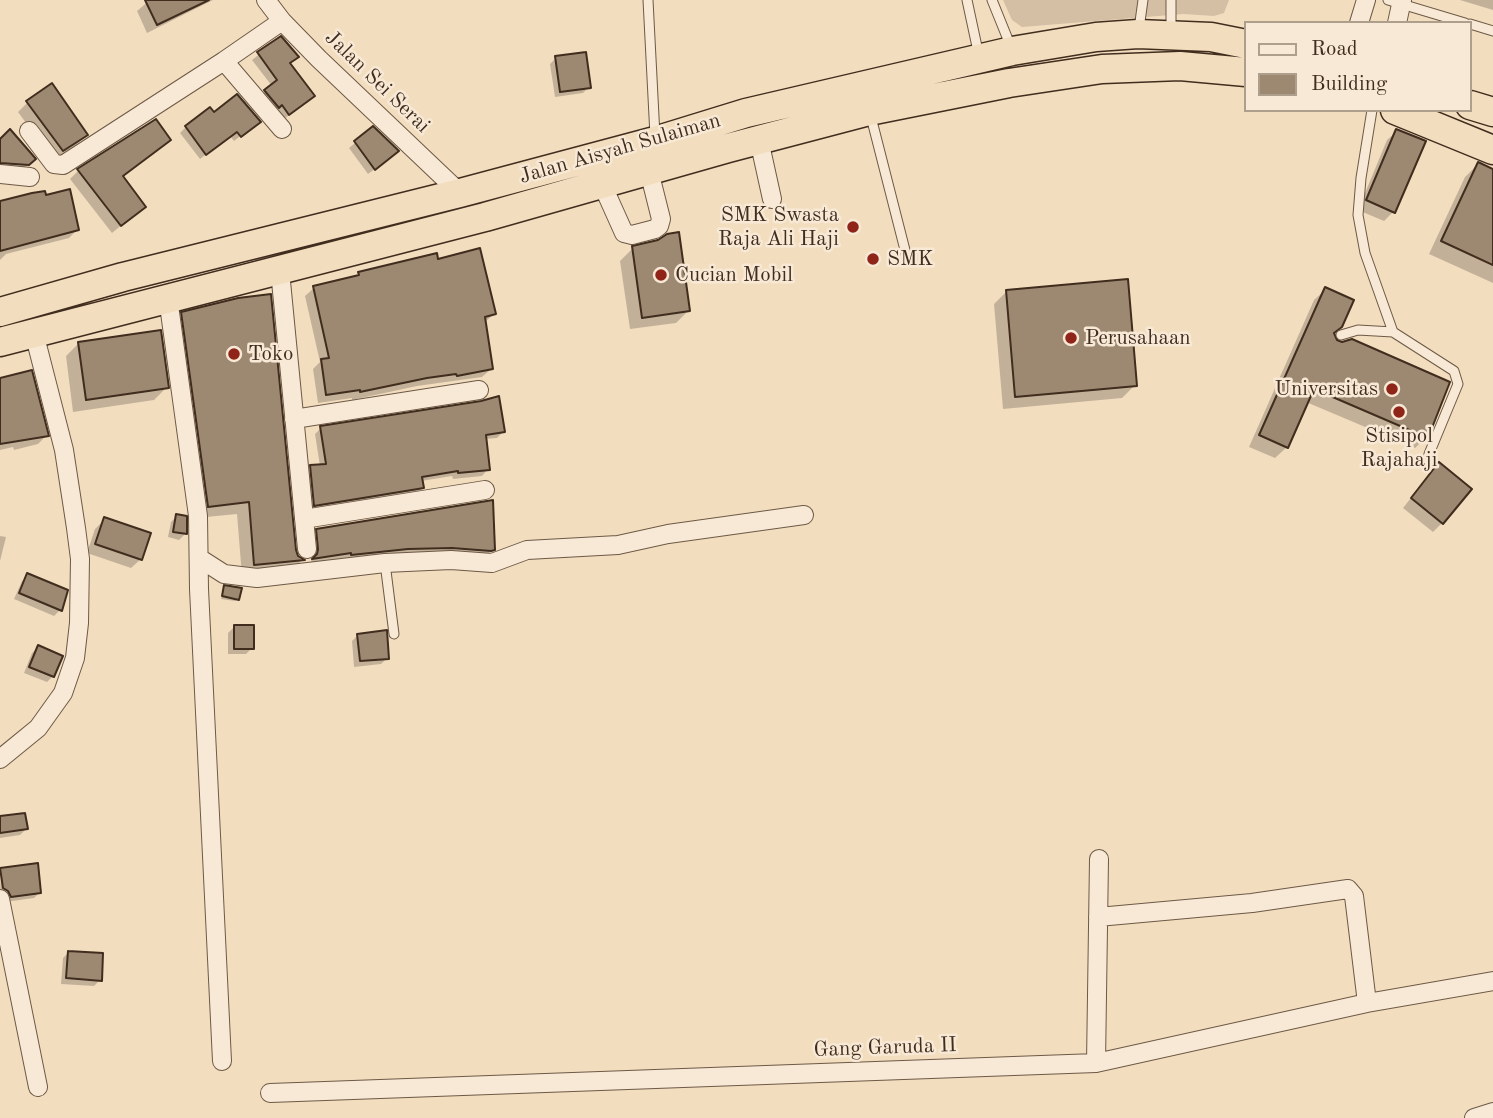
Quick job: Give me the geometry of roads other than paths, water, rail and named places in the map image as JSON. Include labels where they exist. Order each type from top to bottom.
[{"type":"highway","name":"Jalan Aisyah Sulaiman","points":[[0,342],[280,271],[759,140],[979,58],[1096,37],[1138,34],[1211,37],[1244,44]]},
{"type":"highway","name":"Jalan Aisyah Sulaiman","points":[[0,312],[122,277],[460,194],[655,141],[746,113],[851,107],[1102,69],[1180,66],[1244,72]]},
{"type":"highway","points":[[1472,106],[1493,112]]},
{"type":"highway","points":[[1400,112],[1493,150]]},
{"type":"street","name":"Jalan Sei Serai","points":[[266,0],[282,21],[460,194]]},
{"type":"street","points":[[1360,21],[1366,0]]},
{"type":"street","points":[[1396,21],[1397,1]]},
{"type":"street","points":[[29,131],[54,164],[63,165],[282,21]]},
{"type":"street","points":[[224,61],[282,129]]},
{"type":"street","points":[[759,140],[772,199]]},
{"type":"street","points":[[602,184],[624,233],[632,235],[655,229],[661,219],[649,171]]},
{"type":"street","points":[[0,174],[30,177]]},
{"type":"street","points":[[280,271],[307,549]]},
{"type":"street","points":[[168,299],[198,516],[199,589],[222,1061]]},
{"type":"street","points":[[0,760],[38,728],[63,693],[75,658],[79,623],[80,559],[64,450],[34,333]]},
{"type":"street","points":[[294,419],[479,390]]},
{"type":"street","points":[[304,519],[485,490]]},
{"type":"street","points":[[199,558],[224,574],[245,578],[385,563],[451,560],[492,563],[527,550],[618,545],[668,534],[804,515]]},
{"type":"street","points":[[1096,1063],[1099,859]]},
{"type":"street","points":[[1098,917],[1252,903],[1348,889],[1354,896],[1367,1003]]},
{"type":"street","points":[[0,900],[38,1087]]},
{"type":"street","name":"Gang Garuda II","points":[[270,1093],[1096,1063],[1367,1003],[1493,981]]},
{"type":"street","points":[[1474,1118],[1493,1112]]},
{"type":"lane","points":[[649,0],[655,141]]},
{"type":"lane","points":[[967,0],[979,58]]},
{"type":"lane","points":[[992,0],[1012,51]]},
{"type":"lane","points":[[1138,34],[1143,0]]},
{"type":"lane","points":[[1171,0],[1171,35]]},
{"type":"lane","points":[[1397,1],[1462,21]]},
{"type":"lane","points":[[1472,24],[1493,31]]},
{"type":"lane","points":[[851,107],[906,254]]},
{"type":"lane","points":[[1372,112],[1361,178],[1359,224],[1368,261],[1393,332]]},
{"type":"lane","points":[[1341,335],[1358,330],[1393,332],[1454,370],[1458,384],[1429,454]]},
{"type":"lane","points":[[385,563],[394,634]]},
{"type":"place","name":"SMK Swasta Raja Ali Haji","points":[[853,227]]},
{"type":"place","name":"SMK","points":[[873,259]]},
{"type":"place","name":"Cucian Mobil","points":[[661,275]]},
{"type":"place","name":"Perusahaan","points":[[1071,338]]},
{"type":"place","name":"Toko","points":[[234,354]]},
{"type":"place","name":"Universitas","points":[[1392,389]]},
{"type":"place","name":"Stisipol Rajahaji","points":[[1399,412]]}]
